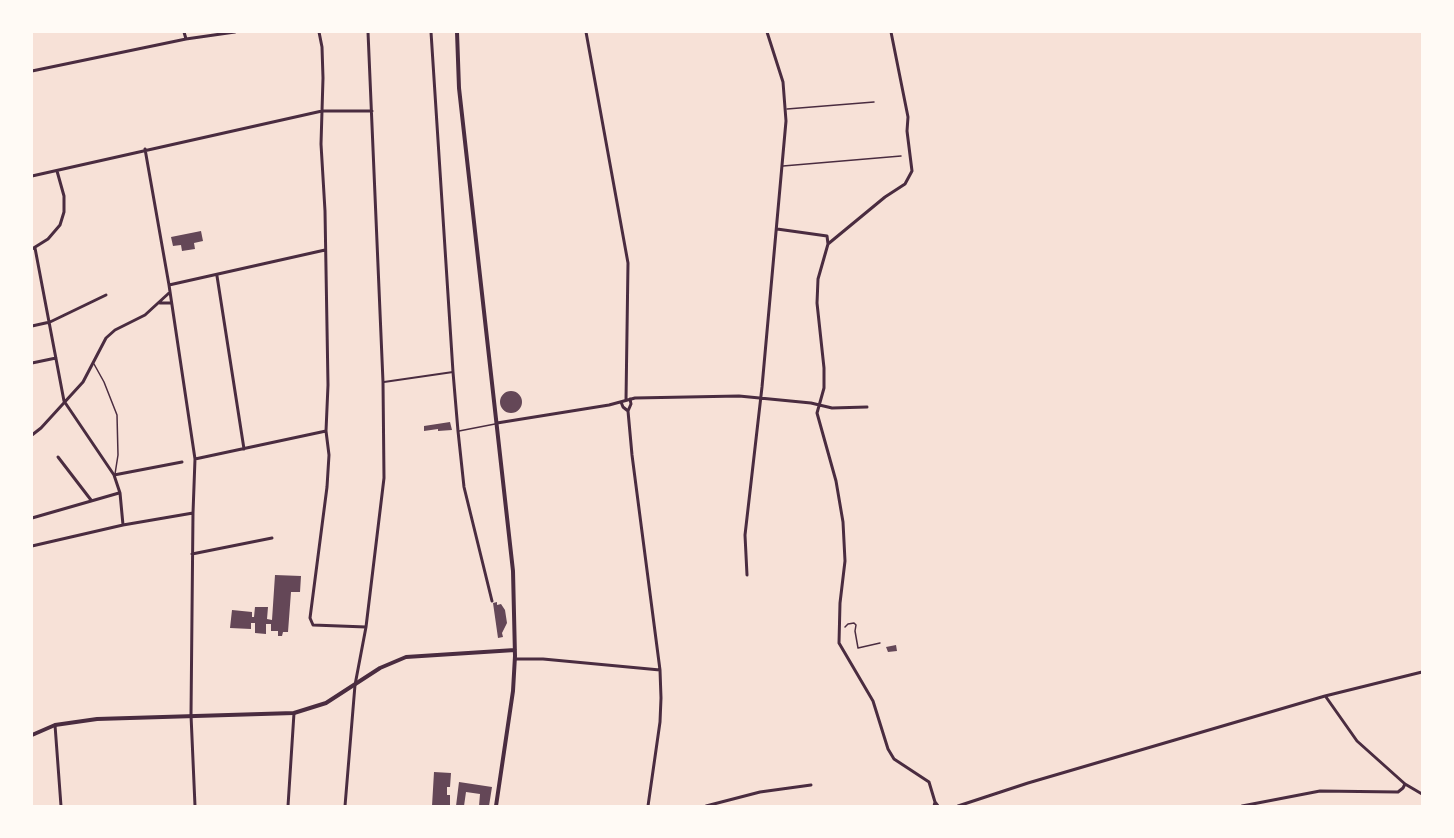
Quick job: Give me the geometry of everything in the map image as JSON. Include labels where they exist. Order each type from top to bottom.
[{"type":"main road","points":[[457,32],[459,88],[513,571],[515,650],[513,691],[496,807]]},
{"type":"main road","points":[[32,735],[55,725],[97,719],[294,713],[327,703],[380,668],[406,657],[515,650]]},
{"type":"street","points":[[184,32],[186,39]]},
{"type":"street","points":[[32,71],[186,39],[235,32]]},
{"type":"street","points":[[319,32],[322,47],[321,144],[326,250],[328,385],[326,430],[329,455],[310,618],[313,625],[366,627]]},
{"type":"street","points":[[345,807],[355,685],[366,627],[384,478],[383,382],[368,32]]},
{"type":"street","points":[[431,32],[453,372],[464,488],[492,601]]},
{"type":"street","points":[[586,32],[628,263],[628,400],[631,404],[628,411],[660,670],[660,722],[648,807]]},
{"type":"street","points":[[747,575],[745,534],[761,398],[783,166],[786,109],[781,73],[767,32]]},
{"type":"street","points":[[828,244],[885,197],[905,184],[912,171],[907,131],[908,117],[891,32]]},
{"type":"street","points":[[32,176],[322,111],[372,111]]},
{"type":"street","points":[[145,149],[169,285],[195,459],[191,715],[195,807]]},
{"type":"street","points":[[57,170],[64,196],[64,212],[60,225],[48,239],[33,249],[50,322],[64,401],[114,475],[120,493],[123,525]]},
{"type":"street","points":[[777,230],[827,236],[828,244],[818,279],[817,303],[824,388],[817,413],[836,481],[843,522],[845,561],[840,603],[839,643],[873,701],[888,749],[894,759],[929,782],[936,807]]},
{"type":"street","points":[[169,285],[326,250]]},
{"type":"street","points":[[217,276],[243,449]]},
{"type":"street","points":[[32,435],[83,382],[106,338],[115,330],[145,315],[170,292]]},
{"type":"street","points":[[32,326],[50,322],[106,296]]},
{"type":"street","points":[[160,303],[171,303]]},
{"type":"street","points":[[32,363],[57,358]]},
{"type":"street","points":[[383,382],[453,372]]},
{"type":"street","points":[[495,424],[628,400],[721,396],[761,398],[832,408],[867,407]]},
{"type":"street","points":[[621,402],[628,411]]},
{"type":"street","points":[[195,459],[326,430]]},
{"type":"street","points":[[58,457],[91,501]]},
{"type":"street","points":[[114,475],[182,462]]},
{"type":"street","points":[[32,518],[120,493]]},
{"type":"street","points":[[32,546],[123,525],[193,513]]},
{"type":"street","points":[[192,554],[272,538]]},
{"type":"street","points":[[515,659],[543,659],[660,670]]},
{"type":"street","points":[[958,807],[1028,783],[1325,696],[1422,672]]},
{"type":"street","points":[[1325,696],[1357,741],[1405,784],[1422,794]]},
{"type":"street","points":[[288,807],[294,713]]},
{"type":"street","points":[[55,725],[61,807]]},
{"type":"street","points":[[1242,807],[1320,791],[1398,792],[1405,784]]},
{"type":"street","points":[[706,807],[760,792],[811,785]]},
{"type":"lane","points":[[786,109],[874,102]]},
{"type":"lane","points":[[783,166],[901,156]]},
{"type":"lane","points":[[94,364],[117,415],[118,455],[114,475]]},
{"type":"lane","points":[[458,431],[495,424]]},
{"type":"path","points":[[844,628],[849,624],[856,625],[858,648],[880,643]]},
{"type":"building","points":[[201,231],[203,241],[194,243],[195,249],[182,251],[181,245],[173,246],[171,237]]},
{"type":"building","points":[[511,391],[519,394],[522,402],[519,410],[511,413],[503,410],[500,402],[503,394]]},
{"type":"building","points":[[450,422],[452,430],[424,431],[424,426]]},
{"type":"building","points":[[275,575],[301,576],[300,592],[291,592],[288,632],[283,632],[282,636],[278,636],[278,631],[271,631],[271,624],[266,624],[266,634],[255,633],[255,623],[251,623],[251,629],[230,628],[232,610],[252,612],[252,617],[254,617],[255,607],[268,607],[267,619],[272,620]]},
{"type":"building","points":[[497,602],[497,605],[501,604],[505,610],[507,623],[502,633],[503,637],[498,638],[493,603]]},
{"type":"building","points":[[896,645],[897,651],[888,652],[886,647]]},
{"type":"building","points":[[434,772],[451,773],[450,787],[447,787],[450,806],[432,806]]},
{"type":"building","points":[[459,782],[492,787],[489,806],[479,806],[480,794],[466,792],[464,806],[456,806]]}]
